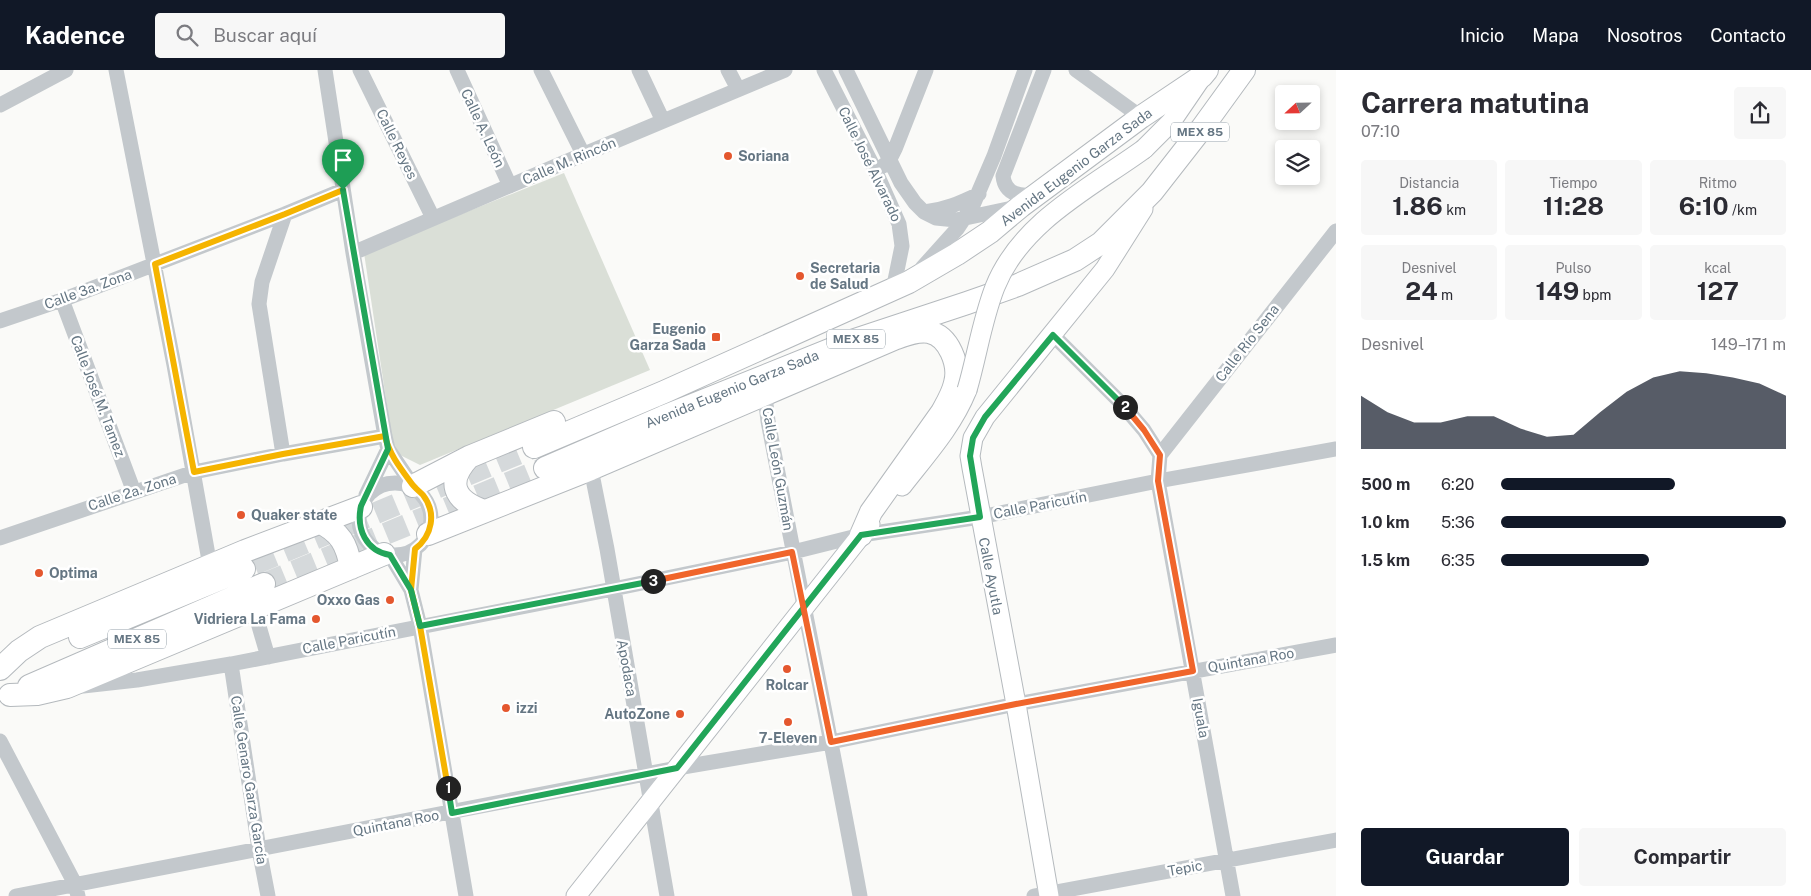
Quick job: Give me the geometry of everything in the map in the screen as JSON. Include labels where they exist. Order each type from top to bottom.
[{"type":"highway","name":"Avenida Eugenio Garza Sada","points":[[544,468],[672,413],[852,340],[967,304],[1018,285],[1075,260],[1101,243],[1152,192],[1244,70]]},
{"type":"highway","name":"Avenida Eugenio Garza Sada","points":[[534,447],[901,286],[958,254],[990,232],[1029,200],[1205,73]]},
{"type":"highway","points":[[422,542],[484,511],[591,469],[770,394],[878,346],[913,333],[930,332],[945,342],[954,360],[957,370],[955,383],[942,412],[871,512],[861,535]]},
{"type":"highway","points":[[852,340],[878,346]]},
{"type":"highway","points":[[413,486],[469,457],[678,371],[744,347],[768,345]]},
{"type":"highway","points":[[770,394],[811,357]]},
{"type":"highway","points":[[469,457],[457,472],[456,488],[468,505],[484,511]]},
{"type":"highway","points":[[0,669],[19,652],[40,638],[362,503]]},
{"type":"highway","points":[[319,522],[332,528],[342,539],[351,568]]},
{"type":"highway","points":[[5,697],[37,694],[67,687],[351,568],[387,555]]},
{"type":"highway","name":"MEX 85","points":[[0,669],[259,574],[5,697]]},
{"type":"main road","points":[[576,896],[861,535],[944,433],[957,412],[967,390],[995,287],[1018,247],[1030,233],[1053,214],[1144,149],[1171,122],[1205,73]]},
{"type":"main road","name":"Calle Ayutla","points":[[1044,895],[1016,704],[970,456],[973,438],[985,417],[1105,269],[1152,192]]},
{"type":"street","points":[[0,105],[66,70]]},
{"type":"street","points":[[116,70],[155,264],[210,566]]},
{"type":"street","points":[[325,70],[353,253],[387,443],[413,486],[423,495],[431,514],[431,524],[422,542],[411,590]]},
{"type":"street","name":"Calle Reyes","points":[[360,70],[433,218]]},
{"type":"street","name":"Calle A. León","points":[[457,70],[510,186]]},
{"type":"street","points":[[541,70],[583,154]]},
{"type":"street","points":[[639,70],[663,120]]},
{"type":"street","points":[[728,70],[738,89]]},
{"type":"street","name":"Calle M. Rincón","points":[[353,253],[663,120],[785,70]]},
{"type":"street","name":"Calle José Alvarado","points":[[824,70],[876,172],[896,216],[901,233],[901,286]]},
{"type":"street","name":"Calle José Alvarado","points":[[846,70],[907,193],[924,212],[945,220],[965,218],[1029,200]]},
{"type":"street","points":[[876,172],[889,160],[895,149],[926,70]]},
{"type":"street","points":[[901,286],[965,218],[979,194],[1025,70]]},
{"type":"street","points":[[1029,200],[1027,196],[1015,194],[1006,186],[1003,176],[1044,70]]},
{"type":"street","points":[[1076,70],[1141,118]]},
{"type":"street","name":"Calle 3a. Zona","points":[[0,321],[62,300],[343,190]]},
{"type":"street","points":[[924,212],[938,211],[951,207],[979,194]]},
{"type":"street","points":[[283,454],[259,304],[262,282],[285,214]]},
{"type":"street","name":"Calle Río Sena","points":[[1160,455],[1336,231]]},
{"type":"street","name":"Calle José M. Tamez","points":[[62,300],[134,492]]},
{"type":"street","points":[[1053,335],[1120,402],[1144,430],[1160,455]]},
{"type":"street","name":"Calle León Guzmán","points":[[770,394],[768,421],[860,896]]},
{"type":"street","points":[[387,443],[362,503],[359,516],[360,527],[364,538],[372,547],[387,555],[411,590],[420,626],[466,896]]},
{"type":"street","name":"Calle 2a. Zona","points":[[0,538],[194,472],[283,454],[387,443]]},
{"type":"street","name":"Calle Paricutín","points":[[67,687],[128,681],[231,664],[613,589],[792,552],[861,535],[980,517],[1158,481],[1336,449]]},
{"type":"street","name":"Iguala","points":[[1160,455],[1158,481],[1233,896]]},
{"type":"street","name":"Apodaca","points":[[591,469],[667,896]]},
{"type":"street","points":[[362,503],[377,487],[387,483],[399,482],[413,486]]},
{"type":"street","points":[[387,555],[403,555],[422,542]]},
{"type":"street","points":[[254,609],[268,656]]},
{"type":"street","name":"Quintana Roo","points":[[16,896],[76,890],[259,849],[677,768],[831,742],[1016,704],[1336,645]]},
{"type":"street","name":"Calle Genaro Garza García","points":[[231,664],[268,896]]},
{"type":"street","points":[[0,741],[76,890]]},
{"type":"street","name":"Tepic","points":[[1044,895],[1336,840]]},
{"type":"shaded area","points":[[564,173],[650,370],[420,465],[394,452],[364,253]]},
{"type":"tunnel","points":[[254,564],[534,447]]},
{"type":"tunnel","points":[[264,584],[545,468]]},
{"type":"place","name":"Soriana","points":[[728,156]]},
{"type":"place","name":"Secretaria de Salud","points":[[800,276]]},
{"type":"place","name":"Eugenio Garza Sada","points":[[716,337]]},
{"type":"place","name":"Quaker state","points":[[241,515]]},
{"type":"place","name":"Optima","points":[[39,573]]},
{"type":"place","name":"Oxxo Gas","points":[[390,600]]},
{"type":"place","name":"Vidriera La Fama","points":[[316,619]]},
{"type":"place","name":"Rolcar","points":[[787,669]]},
{"type":"place","name":"izzi","points":[[506,708]]},
{"type":"place","name":"AutoZone","points":[[680,714]]},
{"type":"place","name":"7-Eleven","points":[[788,722]]},
{"type":"route","points":[[343,190],[155,264],[194,472],[385,436],[388,449],[413,486],[423,495],[428,504],[431,524],[422,544],[415,549],[411,590],[420,626],[452,813],[677,768],[803,609],[861,535],[980,517],[970,456],[976,430],[1053,335],[1120,402],[1144,430],[1160,455],[1158,481],[1193,671],[1016,704],[831,742],[803,609],[792,552],[420,626],[411,590],[390,555],[384,554],[372,547],[364,538],[360,527],[359,516],[361,506],[388,449],[343,190]]}]
